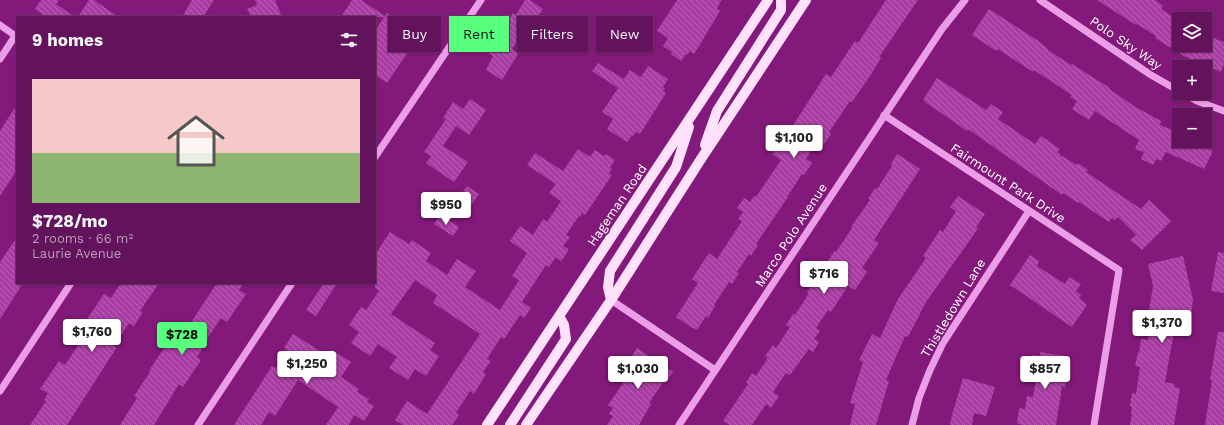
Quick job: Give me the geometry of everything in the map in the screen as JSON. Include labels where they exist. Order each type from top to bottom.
[{"type":"main road","name":"Hageman Road","points":[[487,425],[768,0]]},
{"type":"main road","points":[[701,158],[717,111],[781,10],[781,0]]},
{"type":"main road","points":[[526,425],[611,300],[701,158],[806,0]]},
{"type":"main road","points":[[611,300],[608,287],[610,271],[676,167],[693,115]]},
{"type":"main road","points":[[510,425],[566,338],[564,325],[559,316]]},
{"type":"street","points":[[376,156],[481,0]]},
{"type":"street","name":"Marco Polo Avenue","points":[[679,425],[884,115],[942,29],[965,0]]},
{"type":"street","name":"Polo Sky Way","points":[[1040,0],[1172,88]]},
{"type":"street","points":[[0,25],[16,36],[0,59]]},
{"type":"street","points":[[1195,100],[1224,112]]},
{"type":"street","name":"Fairmount Park Drive","points":[[884,115],[1119,270],[1094,425]]},
{"type":"street","name":"Thistledown Lane","points":[[912,425],[919,398],[943,343],[1029,211]]},
{"type":"street","points":[[0,390],[70,284]]},
{"type":"street","points":[[198,425],[291,284]]},
{"type":"street","points":[[611,300],[716,370]]},
{"type":"building","points":[[41,0],[59,0],[56,4],[74,16],[45,16],[35,9]]},
{"type":"building","points":[[89,0],[94,0],[117,16],[79,16]]},
{"type":"building","points":[[192,0],[214,0],[204,16],[183,16]]},
{"type":"building","points":[[255,0],[275,0],[282,16],[250,16],[247,9],[257,5]]},
{"type":"building","points":[[352,0],[361,0],[385,16],[387,13],[392,16],[388,16],[388,52],[408,52],[387,83],[376,76],[376,29],[384,17],[342,16]]},
{"type":"building","points":[[525,0],[530,0],[543,9],[538,16],[517,16],[517,42],[512,49],[518,54],[502,80],[486,70],[493,56],[487,52],[509,52],[509,19],[513,13],[516,15]]},
{"type":"building","points":[[677,0],[721,0],[717,9],[720,11],[694,54],[690,51],[681,61],[663,46],[668,38],[657,31]]},
{"type":"building","points":[[886,0],[918,0],[879,57],[881,58],[870,76],[852,102],[850,101],[829,132],[831,134],[824,144],[817,141],[806,159],[812,163],[804,175],[802,174],[756,244],[758,245],[751,256],[749,254],[737,272],[739,273],[732,284],[729,282],[714,305],[715,306],[708,318],[706,316],[697,330],[691,327],[676,317],[698,283],[692,279],[709,253],[717,259],[742,221],[738,219],[743,212],[737,208],[744,198],[750,202],[754,196],[756,197],[781,160],[772,154],[788,129],[790,130],[826,74],[831,77],[855,41],[858,43]]},
{"type":"building","points":[[1097,0],[1155,0],[1163,6],[1161,9],[1172,16],[1172,49],[1155,38],[1156,36],[1137,24],[1136,25]]},
{"type":"building","points":[[989,9],[1040,42],[1048,50],[1071,65],[1072,64],[1110,88],[1109,89],[1134,106],[1161,121],[1160,125],[1172,130],[1172,148],[1210,148],[1213,151],[1204,169],[1166,152],[1161,161],[1156,159],[1153,165],[1141,159],[1144,152],[1135,149],[1139,140],[1095,111],[1089,120],[1072,109],[1077,101],[1070,97],[1072,95],[1034,70],[1033,72],[998,49],[996,51],[972,35]]},
{"type":"building","points":[[1212,38],[1224,42],[1224,64],[1221,72],[1212,68],[1212,60],[1193,60],[1178,52],[1212,52]]},
{"type":"building","points":[[598,63],[624,79],[630,70],[641,77],[648,66],[668,79],[663,87],[665,89],[663,91],[666,93],[640,134],[636,132],[627,142],[607,129],[613,119],[602,112],[618,88],[592,71]]},
{"type":"building","points":[[937,78],[986,110],[991,104],[1003,112],[998,119],[1035,144],[1041,136],[1060,149],[1057,152],[1060,155],[1077,165],[1078,163],[1088,170],[1086,172],[1141,209],[1149,200],[1171,221],[1142,250],[1130,240],[1136,235],[1118,217],[1115,220],[1112,218],[1109,222],[1079,202],[1078,203],[1063,193],[1062,195],[968,129],[967,131],[925,102],[923,100]]},
{"type":"building","points":[[470,99],[486,110],[469,135],[456,126],[443,146],[468,162],[454,182],[426,163],[431,156],[424,152],[446,119],[443,118],[453,102],[463,109]]},
{"type":"building","points":[[16,106],[16,172],[0,196],[0,131]]},
{"type":"building","points":[[578,149],[590,157],[595,150],[604,156],[606,154],[615,160],[610,167],[612,169],[609,173],[612,175],[585,215],[582,213],[580,217],[579,216],[566,235],[570,237],[563,246],[568,249],[568,251],[561,261],[556,257],[549,267],[546,265],[522,302],[531,308],[524,318],[520,315],[504,339],[501,337],[487,359],[491,361],[483,372],[486,374],[474,394],[470,391],[456,413],[459,415],[452,425],[403,425],[395,420],[407,401],[427,414],[480,334],[433,303],[437,295],[415,280],[391,314],[435,343],[430,350],[439,356],[426,376],[415,369],[408,380],[389,368],[397,357],[378,344],[370,356],[351,343],[359,332],[349,325],[361,307],[366,310],[379,291],[375,288],[376,253],[390,232],[409,244],[412,240],[431,253],[426,261],[447,275],[457,259],[476,271],[465,287],[500,310],[519,280],[512,276],[527,253],[510,241],[520,226],[533,235],[543,219],[547,222],[561,201],[549,193],[556,184],[527,165],[535,153],[563,171]]},
{"type":"building","points":[[897,154],[920,169],[874,240],[879,243],[862,268],[867,272],[855,290],[848,286],[831,312],[828,310],[816,328],[820,331],[814,339],[819,342],[813,352],[809,349],[790,375],[786,373],[773,392],[779,396],[771,408],[766,404],[752,425],[730,425],[723,421],[748,384],[746,383],[752,373],[756,376],[768,358],[765,356],[773,345],[776,348],[790,327],[786,325],[793,314],[795,315],[809,293],[807,292],[835,250],[836,252],[852,228],[851,227],[870,200],[868,199],[875,188],[877,189],[892,166],[891,164]]},
{"type":"building","points":[[467,186],[479,194],[470,207],[458,199]]},
{"type":"building","points":[[958,196],[985,214],[976,227],[978,228],[970,240],[926,302],[908,337],[905,336],[886,380],[889,381],[876,425],[850,425],[855,404],[850,403],[863,362],[859,360],[872,334],[880,338],[898,299],[926,258],[923,256],[940,230],[943,232],[956,211],[950,207]]},
{"type":"building","points":[[440,215],[459,227],[453,236],[434,224]]},
{"type":"building","points":[[16,238],[16,284],[22,284],[0,319],[0,262]]},
{"type":"building","points":[[1218,252],[1224,253],[1224,293],[1211,291]]},
{"type":"building","points":[[1030,255],[1039,261],[1037,266],[1065,284],[1069,277],[1081,284],[1076,291],[1081,295],[1079,298],[1087,305],[1072,327],[1010,285]]},
{"type":"building","points":[[1183,256],[1193,300],[1190,323],[1184,322],[1182,333],[1174,332],[1165,382],[1175,384],[1174,387],[1180,388],[1174,425],[1130,425],[1132,414],[1132,407],[1130,406],[1132,393],[1136,394],[1140,367],[1135,366],[1141,339],[1148,340],[1153,310],[1149,310],[1153,286],[1148,264]]},
{"type":"building","points":[[120,284],[158,284],[140,311],[143,312],[134,326],[129,323],[114,346],[117,347],[67,425],[30,425],[46,401],[44,400],[48,393],[40,389],[59,361],[65,365],[87,331],[81,328],[104,294],[111,298]]},
{"type":"building","points":[[216,284],[243,284],[239,290],[246,294],[227,322],[221,318],[197,357],[201,360],[183,387],[179,384],[154,425],[120,425],[137,398],[134,396],[173,335],[178,338],[186,326],[188,327]]},
{"type":"building","points":[[323,284],[336,284],[316,316],[306,310]]},
{"type":"building","points":[[1218,332],[1224,332],[1224,425],[1205,425],[1212,380],[1210,380]]},
{"type":"building","points":[[293,334],[328,356],[332,350],[351,362],[341,377],[359,389],[357,392],[369,399],[367,402],[374,406],[364,421],[354,415],[349,425],[326,425],[338,407],[298,380],[275,416],[269,412],[261,425],[234,425],[272,366],[276,368],[288,351],[284,348]]},
{"type":"building","points":[[637,348],[673,372],[666,382],[664,381],[649,403],[651,404],[639,425],[607,425],[613,416],[609,414],[613,408],[608,405],[635,366],[628,362]]},
{"type":"building","points":[[1040,352],[1070,357],[1065,387],[1062,386],[1056,425],[1022,425],[1017,423],[1019,408],[1025,409],[1027,396],[1033,397],[1038,368],[1030,367],[1032,355],[1040,356]]},
{"type":"building","points":[[963,378],[995,387],[986,416],[974,413],[972,425],[950,425],[952,415]]}]
